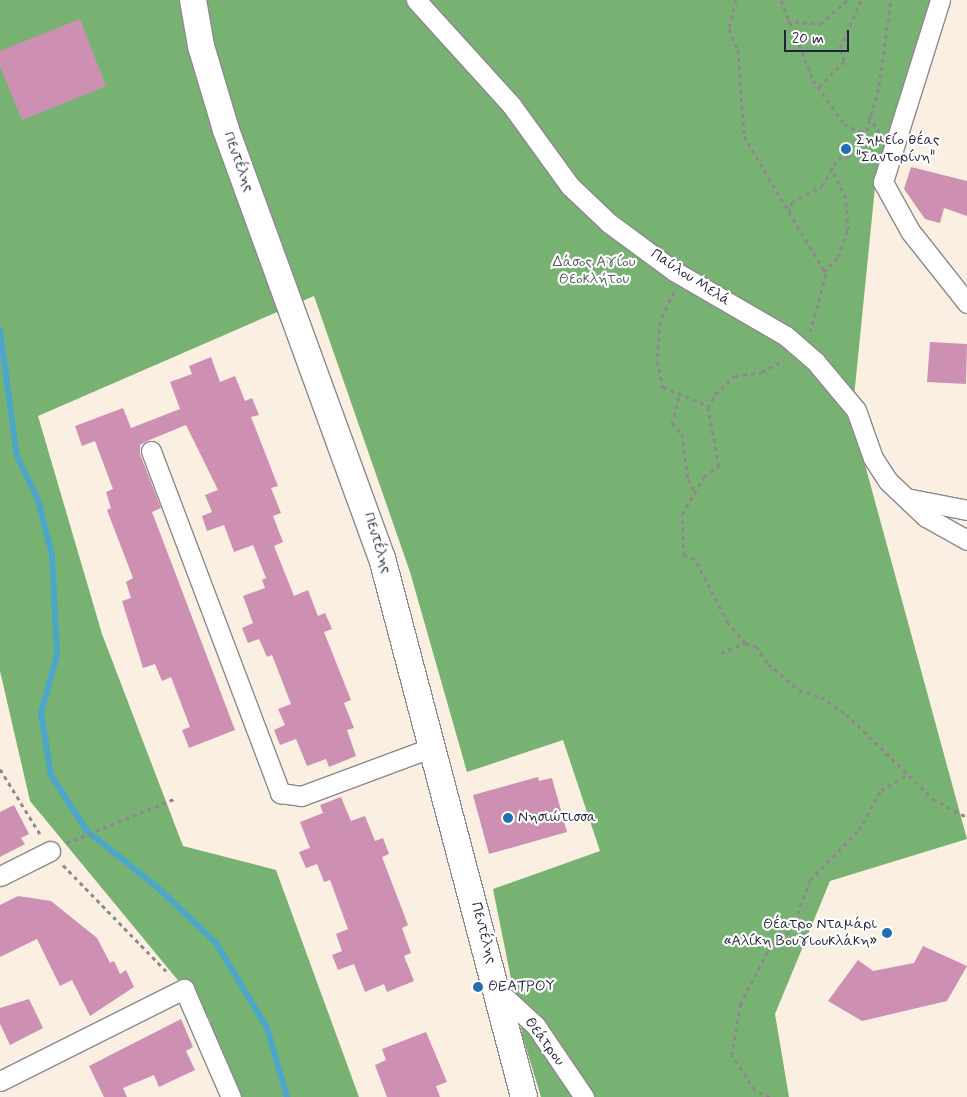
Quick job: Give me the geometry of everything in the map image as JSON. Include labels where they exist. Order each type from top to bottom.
[{"type":"main road","name":"Πεντέλης","points":[[193,0],[201,46],[226,130],[382,558],[499,992],[524,1097]]},
{"type":"street","name":"Παύλου Μελά","points":[[416,0],[512,106],[570,186],[609,223],[685,277],[799,347],[845,391],[856,410],[873,458],[902,497],[926,517],[967,540]]},
{"type":"street","points":[[940,0],[883,182],[910,231],[967,303]]},
{"type":"street","points":[[151,451],[280,793],[301,796],[432,747]]},
{"type":"street","points":[[902,497],[967,510]]},
{"type":"street","points":[[0,876],[50,851]]},
{"type":"street","points":[[0,1080],[184,989],[231,1097]]},
{"type":"street","name":"Θεάτρου","points":[[499,992],[536,1026],[584,1097]]},
{"type":"path","points":[[736,0],[729,29],[738,50],[744,136],[824,272]]},
{"type":"path","points":[[781,0],[787,21],[819,87],[844,124],[863,133]]},
{"type":"path","points":[[787,21],[820,24],[848,0]]},
{"type":"path","points":[[819,87],[844,61],[840,48],[861,0]]},
{"type":"path","points":[[789,213],[792,202],[822,186],[838,158],[860,154],[863,133],[879,86],[891,0]]},
{"type":"path","points":[[831,168],[846,198],[848,230],[838,257],[824,272],[814,327],[799,347],[777,366],[735,376],[715,394],[709,406],[719,466],[704,477],[682,514],[680,544],[684,555],[695,559],[728,623],[745,643],[756,646],[768,664],[799,690],[846,714],[905,776],[933,799],[967,817]]},
{"type":"path","points":[[685,277],[660,321],[657,361],[663,387],[679,396],[687,394],[709,406]]},
{"type":"path","points":[[679,396],[672,423],[682,434],[688,479],[695,492]]},
{"type":"path","points":[[721,653],[745,643]]},
{"type":"path","points":[[0,769],[50,851],[184,989]]},
{"type":"path","points":[[770,1097],[755,1090],[732,1054],[740,1005],[768,950],[792,929],[810,880],[859,830],[881,790],[905,776]]},
{"type":"path","points":[[75,839],[176,798]]},
{"type":"green space","name":"Δάσος Αγίου Θεοκλήτου","points":[[0,0],[935,0],[876,177],[852,417],[967,839],[830,881],[775,1014],[789,1097],[541,1097],[523,1038],[493,889],[600,851],[563,740],[467,772],[410,572],[314,296],[38,416],[102,634],[183,846],[276,870],[359,1097],[234,1097],[209,1018],[30,801],[0,671]]},
{"type":"building","points":[[80,19],[106,86],[22,120],[0,66],[0,51]]},
{"type":"building","points":[[911,167],[967,181],[967,216],[944,208],[940,223],[925,219],[904,189]]},
{"type":"building","points":[[930,342],[967,344],[966,384],[927,382]]},
{"type":"building","points":[[211,357],[220,382],[235,376],[245,401],[252,398],[259,415],[251,417],[278,486],[271,488],[281,513],[273,516],[283,542],[274,546],[294,596],[308,590],[318,616],[325,613],[332,629],[324,632],[351,700],[344,703],[354,728],[347,730],[356,756],[329,767],[326,759],[307,766],[296,739],[280,745],[274,730],[285,725],[278,709],[291,704],[272,655],[267,657],[259,639],[248,643],[242,628],[253,623],[243,596],[265,588],[262,580],[266,578],[253,545],[234,552],[224,525],[207,531],[202,516],[212,512],[205,495],[218,490],[186,425],[140,445],[140,454],[161,508],[152,512],[235,730],[189,748],[182,730],[190,727],[171,677],[162,681],[155,664],[143,668],[122,601],[131,598],[126,582],[133,578],[107,510],[111,508],[106,492],[113,489],[95,441],[82,446],[75,426],[123,408],[131,428],[180,409],[170,382],[192,374],[189,366]]},
{"type":"building","points":[[538,777],[539,781],[552,778],[567,832],[489,854],[473,795]]},
{"type":"building","points":[[341,797],[351,821],[365,816],[375,841],[383,838],[389,854],[382,857],[408,925],[402,928],[411,953],[404,956],[414,981],[387,992],[384,984],[365,992],[354,964],[338,970],[332,955],[342,951],[336,934],[348,929],[330,880],[324,882],[317,864],[306,868],[299,852],[310,848],[300,822],[323,813],[320,805]]},
{"type":"building","points":[[14,805],[29,834],[21,838],[25,844],[0,857],[0,812]]},
{"type":"building","points":[[18,896],[51,901],[97,938],[110,963],[114,961],[120,974],[126,970],[134,987],[90,1016],[72,980],[60,986],[37,939],[0,957],[0,905]]},
{"type":"building","name":"Θέατρο Νταμάρι «Αλίκη Βουγιουκλάκη»","points":[[923,946],[967,966],[947,1001],[862,1021],[828,1001],[858,960],[873,971],[914,963]]},
{"type":"building","points":[[29,999],[43,1028],[10,1045],[0,1024],[0,1008]]},
{"type":"building","points":[[181,1019],[193,1047],[186,1051],[195,1070],[159,1087],[154,1075],[123,1088],[127,1097],[104,1097],[89,1066]]},
{"type":"building","points":[[426,1032],[447,1082],[436,1086],[440,1097],[387,1097],[375,1065],[386,1060],[382,1049]]},
{"type":"waterway","points":[[0,331],[17,456],[38,500],[52,555],[57,655],[41,713],[51,775],[87,831],[156,886],[216,943],[267,1028],[287,1097]]},
{"type":"place","name":"Σημείο θέας \"Σαντορίνη\"","points":[[846,149]]},
{"type":"place","name":"Νησιώτισσα","points":[[508,818]]},
{"type":"place","name":"Θέατρο Νταμάρι «Αλίκη Βουγιουκλάκη»","points":[[887,933]]},
{"type":"place","name":"ΘΕΑΤΡΟΥ","points":[[478,987]]}]
